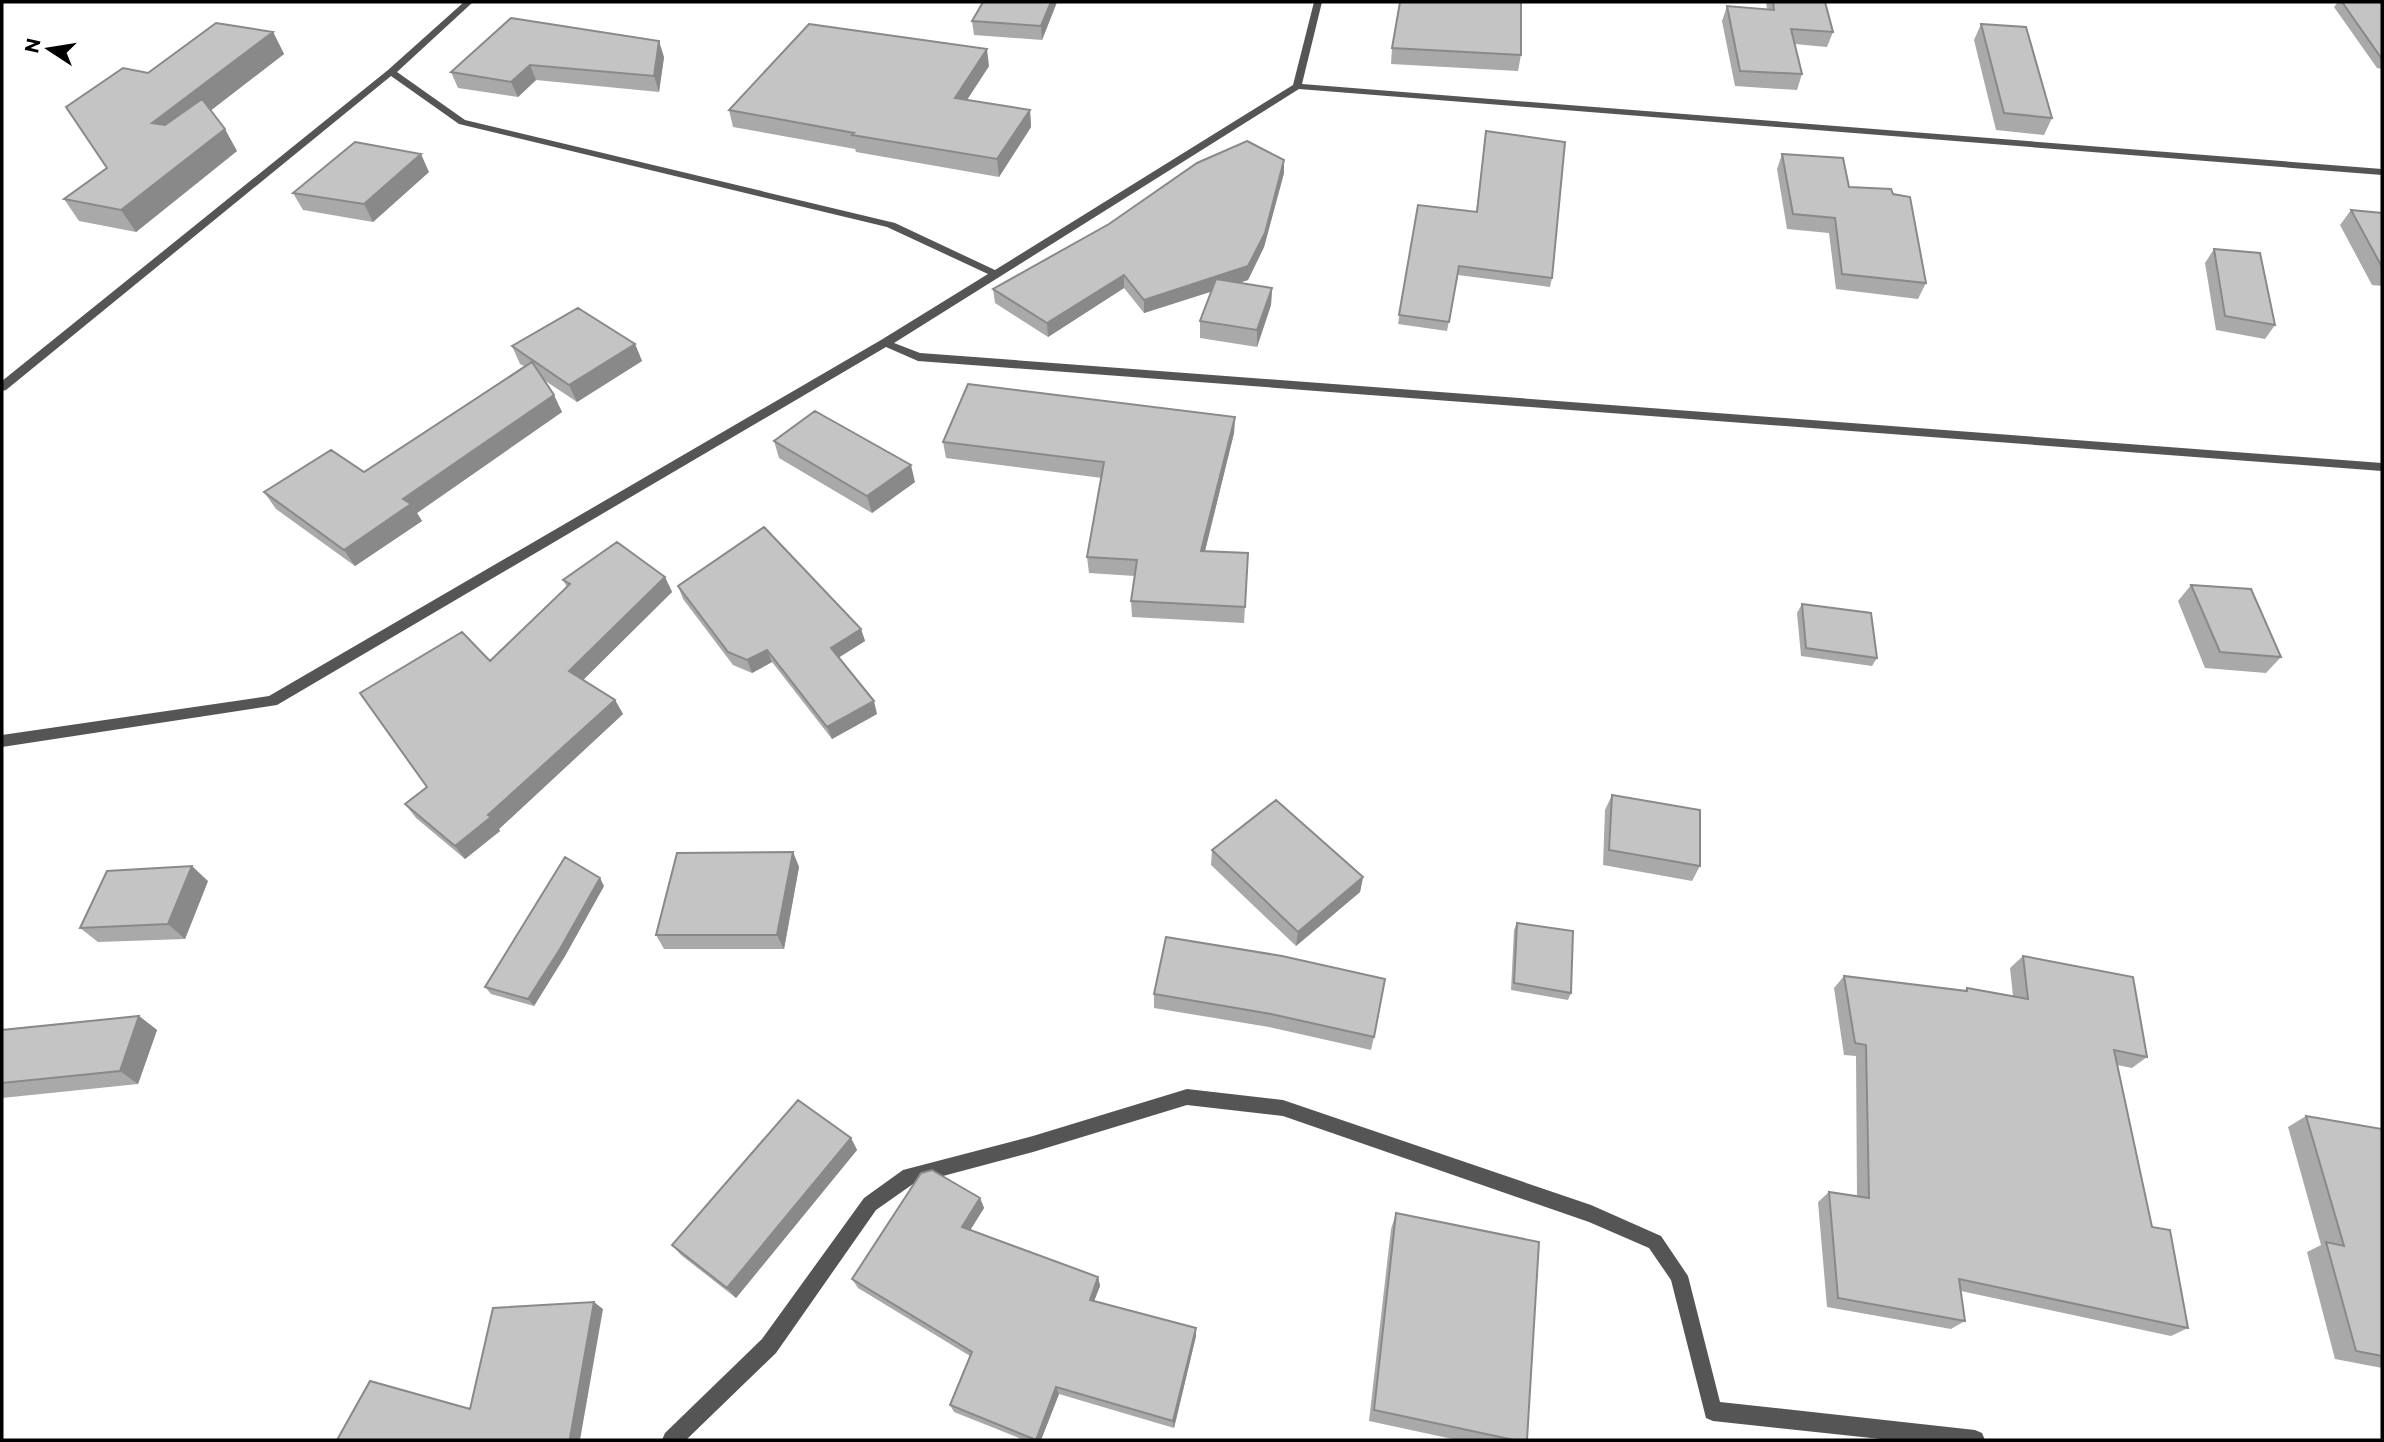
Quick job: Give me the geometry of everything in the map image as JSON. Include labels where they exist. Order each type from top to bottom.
[{"type":"street","points":[[2,387],[391,72],[469,2]]},
{"type":"street","points":[[1297,86],[1318,2]]},
{"type":"street","points":[[391,72],[462,122],[891,225],[996,274]]},
{"type":"street","points":[[2,741],[272,701],[885,343],[1297,86],[2382,172]]},
{"type":"street","points":[[885,343],[918,357],[2382,467]]},
{"type":"street","points":[[672,1440],[769,1346],[870,1204],[909,1176],[1033,1144],[1187,1097],[1283,1108],[1591,1214],[1655,1242],[1679,1276],[1713,1411],[1975,1440]]},
{"type":"building","points":[[983,2],[1051,2],[1041,26],[972,21]]},
{"type":"building","points":[[1400,2],[1521,2],[1521,55],[1392,48]]},
{"type":"building","points":[[1773,2],[1825,2],[1833,32],[1791,29],[1802,74],[1740,71],[1727,6],[1774,10]]},
{"type":"building","points":[[2342,2],[2382,2],[2382,59]]},
{"type":"building","points":[[511,18],[659,41],[654,76],[530,65],[511,82],[451,72]]},
{"type":"building","points":[[216,23],[273,32],[152,123],[165,125],[202,99],[225,129],[121,210],[64,199],[107,168],[66,107],[123,68],[148,73]]},
{"type":"building","points":[[809,24],[987,49],[955,98],[1030,110],[997,159],[852,135],[854,133],[729,110]]},
{"type":"building","points":[[1981,24],[2026,27],[2052,118],[2004,113]]},
{"type":"building","points":[[1486,131],[1565,142],[1552,278],[1459,266],[1449,322],[1399,315],[1418,205],[1477,212]]},
{"type":"building","points":[[1247,141],[1284,160],[1265,233],[1248,266],[1144,300],[1124,275],[1047,323],[993,289],[1109,224],[1197,163]]},
{"type":"building","points":[[355,142],[421,154],[364,204],[293,193]]},
{"type":"building","points":[[1782,154],[1843,158],[1849,187],[1891,189],[1893,194],[1910,197],[1926,283],[1842,274],[1835,218],[1793,214]]},
{"type":"building","points":[[2351,210],[2382,213],[2382,267]]},
{"type":"building","points":[[2214,249],[2260,253],[2275,325],[2225,316]]},
{"type":"building","points":[[1216,279],[1272,288],[1257,330],[1200,321]]},
{"type":"building","points":[[578,308],[635,344],[569,385],[512,346]]},
{"type":"building","points":[[532,362],[554,395],[403,499],[411,504],[344,550],[264,492],[331,450],[364,472]]},
{"type":"building","points":[[968,384],[1235,417],[1201,551],[1248,553],[1245,607],[1131,601],[1137,560],[1087,557],[1104,462],[943,442]]},
{"type":"building","points":[[815,411],[911,465],[867,496],[774,441]]},
{"type":"building","points":[[764,527],[861,629],[831,648],[874,701],[827,727],[767,650],[747,660],[728,652],[678,586]]},
{"type":"building","points":[[617,542],[665,577],[569,671],[615,700],[488,815],[491,817],[455,846],[405,804],[427,787],[360,693],[462,632],[490,661],[570,584],[563,580]]},
{"type":"building","points":[[2191,585],[2251,589],[2281,657],[2220,652]]},
{"type":"building","points":[[1802,604],[1871,613],[1877,658],[1806,648]]},
{"type":"building","points":[[1612,795],[1700,810],[1700,866],[1609,850]]},
{"type":"building","points":[[1276,800],[1363,877],[1298,932],[1212,850]]},
{"type":"building","points":[[793,852],[777,935],[656,935],[677,853]]},
{"type":"building","points":[[565,857],[600,878],[560,949],[528,999],[485,987]]},
{"type":"building","points":[[192,866],[168,924],[80,928],[107,871]]},
{"type":"building","points":[[1517,923],[1573,931],[1571,993],[1514,983]]},
{"type":"building","points":[[1166,937],[1282,956],[1385,979],[1374,1037],[1271,1014],[1154,994]]},
{"type":"building","points":[[2023,956],[2133,977],[2147,1057],[2114,1050],[2152,1227],[2170,1230],[2188,1328],[1959,1279],[1965,1321],[1838,1298],[1829,1192],[1869,1198],[1866,1045],[1855,1043],[1844,976],[1967,991],[1967,988],[2028,999]]},
{"type":"building","points":[[139,1016],[120,1071],[2,1083],[2,1030]]},
{"type":"building","points":[[798,1100],[851,1138],[727,1288],[672,1245]]},
{"type":"building","points":[[2306,1116],[2382,1129],[2382,1356],[2356,1351],[2326,1242],[2344,1246]]},
{"type":"building","points":[[932,1170],[980,1198],[962,1227],[1098,1277],[1090,1300],[1196,1328],[1173,1421],[1056,1387],[1036,1440],[950,1405],[972,1352],[852,1279],[921,1173]]},
{"type":"building","points":[[1396,1213],[1539,1242],[1527,1440],[1514,1440],[1374,1410]]},
{"type":"building","points":[[594,1302],[570,1438],[579,1440],[337,1440],[370,1381],[470,1409],[493,1308]]}]
